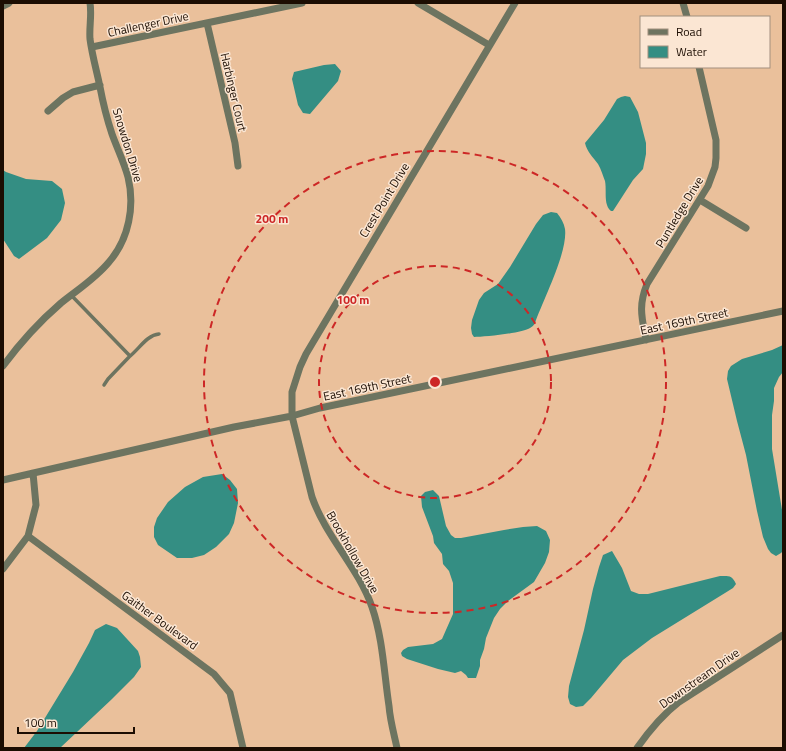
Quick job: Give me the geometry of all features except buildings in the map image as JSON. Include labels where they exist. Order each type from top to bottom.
[{"type":"street","points":[[3,6],[8,3]]},
{"type":"street","name":"Snowdon Drive","points":[[3,366],[40,322],[102,271],[116,252],[126,232],[131,209],[131,191],[128,177],[110,127],[100,85],[90,39],[90,3]]},
{"type":"street","name":"Challenger Drive","points":[[92,47],[302,3]]},
{"type":"street","points":[[418,3],[489,45]]},
{"type":"street","name":"Crest Point Drive","points":[[292,416],[292,392],[306,354],[515,3]]},
{"type":"street","points":[[683,3],[687,16]]},
{"type":"street","name":"Harbinger Court","points":[[207,23],[235,143],[238,166]]},
{"type":"street","name":"Puntledge Drive","points":[[646,340],[641,308],[647,284],[700,200],[708,186],[715,167],[716,140],[699,68]]},
{"type":"street","points":[[48,111],[63,98],[73,92],[100,85]]},
{"type":"street","points":[[700,200],[746,228]]},
{"type":"street","name":"East 169th Street","points":[[3,480],[234,427],[292,416],[336,405],[783,311]]},
{"type":"street","name":"Brookhollow Drive","points":[[292,416],[310,494],[316,509],[358,578],[372,606],[380,637],[389,707],[398,748]]},
{"type":"street","points":[[3,569],[28,536],[36,505],[33,473]]},
{"type":"street","name":"Gaither Boulevard","points":[[28,536],[214,674],[230,693],[243,748]]},
{"type":"street","name":"Downstream Drive","points":[[636,748],[650,729],[679,702],[782,637]]},
{"type":"lane","points":[[71,295],[130,356]]},
{"type":"lane","points":[[104,385],[130,356],[148,339],[154,334],[159,334]]},
{"type":"water","points":[[335,64],[341,71],[338,81],[310,114],[303,113],[298,105],[292,79],[294,72]]},
{"type":"water","points":[[625,96],[630,97],[638,112],[646,143],[646,154],[643,169],[633,180],[613,211],[611,211],[607,205],[606,185],[602,172],[585,143],[604,120],[617,99]]},
{"type":"water","points":[[3,170],[26,179],[52,181],[62,189],[65,203],[61,220],[47,238],[19,259],[14,256],[3,239]]},
{"type":"water","points":[[551,212],[557,213],[562,221],[565,229],[565,239],[559,263],[535,324],[532,327],[520,332],[474,337],[471,328],[472,320],[479,300],[484,293],[498,284],[536,224],[543,215]]},
{"type":"water","points":[[783,345],[783,372],[774,388],[772,415],[772,449],[783,516],[783,551],[776,556],[768,549],[763,537],[746,455],[727,379],[728,371],[731,366],[742,359]]},
{"type":"water","points":[[222,474],[230,480],[237,489],[238,503],[234,523],[229,534],[216,547],[204,555],[192,558],[177,558],[158,545],[154,537],[154,527],[157,518],[168,502],[185,487],[203,477]]},
{"type":"water","points":[[433,490],[439,496],[446,526],[451,535],[455,538],[537,526],[546,531],[550,540],[549,552],[545,563],[534,582],[508,601],[494,618],[486,638],[476,678],[468,678],[461,671],[455,673],[407,659],[402,656],[401,653],[408,647],[433,644],[442,639],[453,614],[453,583],[449,571],[443,564],[442,554],[434,543],[433,536],[422,507],[421,496],[425,492]]},
{"type":"water","points":[[612,551],[622,568],[631,591],[639,594],[648,594],[720,576],[730,577],[736,584],[733,588],[652,638],[623,660],[583,706],[576,707],[570,704],[568,697],[569,686],[599,567],[603,555]]},
{"type":"water","points":[[106,624],[117,628],[138,651],[141,667],[134,677],[112,699],[60,748],[24,748],[37,731],[73,672],[95,630]]}]
